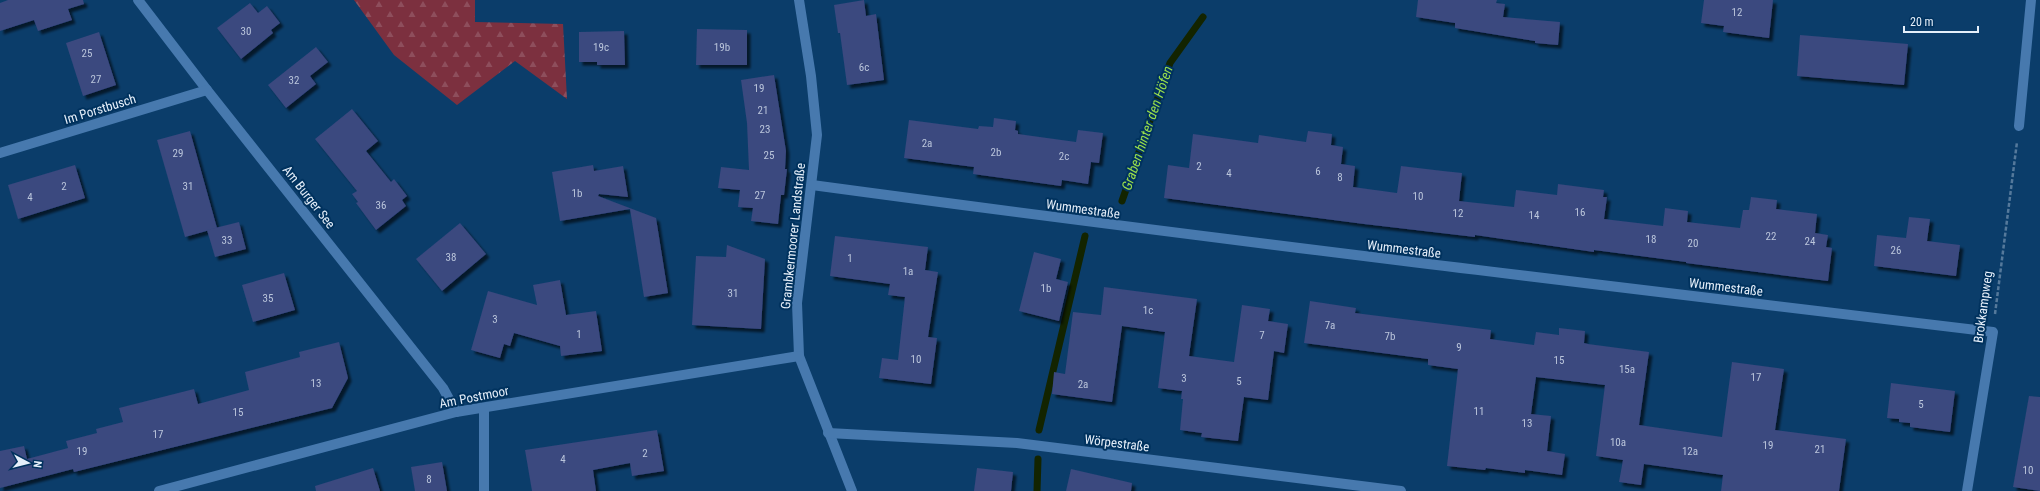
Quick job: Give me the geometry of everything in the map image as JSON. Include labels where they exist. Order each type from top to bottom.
[{"type":"street","name":"Am Burger See","points":[[138,0],[207,90],[443,388],[456,412]]},
{"type":"street","name":"Grambkermoorer Landstraße","points":[[799,0],[811,76],[817,136],[797,303],[799,356],[852,491]]},
{"type":"street","points":[[2019,126],[2030,0]]},
{"type":"street","name":"Im Porstbusch","points":[[0,153],[207,90]]},
{"type":"street","name":"Wummestraße","points":[[812,185],[1111,226],[1456,269],[1993,332]]},
{"type":"street","name":"Brokkampweg","points":[[1967,491],[1993,332]]},
{"type":"street","name":"Am Postmoor","points":[[160,491],[456,412],[799,356]]},
{"type":"street","points":[[484,408],[484,491]]},
{"type":"street","name":"Wörpestraße","points":[[828,433],[1017,443],[1401,491]]},
{"type":"path","name":"Brokkampweg","points":[[1993,332],[2019,126]]},
{"type":"green space","points":[[354,0],[475,0],[475,22],[563,24],[567,99],[515,61],[457,105],[394,55]]},
{"type":"building","points":[[8,0],[83,0],[84,4],[68,9],[72,20],[38,31],[34,20],[0,31],[0,3]]},
{"type":"building","points":[[864,0],[866,16],[876,14],[884,80],[847,85],[840,33],[838,33],[834,5]]},
{"type":"building","points":[[1418,0],[1497,0],[1496,3],[1505,4],[1503,17],[1560,22],[1558,45],[1535,43],[1535,41],[1455,28],[1455,23],[1416,17]]},
{"type":"building","points":[[1704,0],[1773,0],[1769,38],[1723,32],[1724,26],[1701,23]]},
{"type":"building","points":[[250,3],[258,13],[267,6],[280,23],[271,30],[273,33],[241,59],[217,28]]},
{"type":"building","points":[[697,29],[747,30],[747,65],[696,65]]},
{"type":"building","points":[[624,31],[625,65],[597,65],[597,62],[579,62],[579,32]]},
{"type":"building","points":[[99,32],[116,85],[83,96],[66,43]]},
{"type":"building","points":[[1800,35],[1908,44],[1904,85],[1797,76]]},
{"type":"building","points":[[316,47],[328,62],[310,76],[316,84],[286,108],[268,85]]},
{"type":"building","points":[[774,75],[786,151],[785,169],[787,169],[784,195],[781,195],[778,224],[751,221],[753,208],[738,207],[740,190],[718,188],[721,167],[749,170],[747,123],[741,80]]},
{"type":"building","points":[[352,109],[378,141],[366,151],[391,182],[394,179],[407,196],[402,200],[406,206],[376,230],[356,203],[358,202],[352,194],[357,191],[315,139]]},
{"type":"building","points":[[994,118],[1016,121],[1015,130],[1018,131],[1018,134],[1076,142],[1078,130],[1103,133],[1099,163],[1091,162],[1088,184],[1062,180],[1061,186],[973,174],[974,167],[904,158],[909,120],[978,129],[979,126],[993,127]]},
{"type":"building","points":[[190,131],[217,228],[185,237],[157,140]]},
{"type":"building","points":[[1308,131],[1332,134],[1331,145],[1343,147],[1341,164],[1355,166],[1353,187],[1397,193],[1401,166],[1462,173],[1459,201],[1514,207],[1516,190],[1557,195],[1558,184],[1604,190],[1603,197],[1607,197],[1604,219],[1663,226],[1665,208],[1688,211],[1687,222],[1740,228],[1743,210],[1749,210],[1751,197],[1777,200],[1776,209],[1817,214],[1815,233],[1828,235],[1826,247],[1832,248],[1828,281],[1594,250],[1594,252],[1475,235],[1475,237],[1364,224],[1164,198],[1168,165],[1189,168],[1193,134],[1258,143],[1259,135],[1306,142]]},
{"type":"building","points":[[75,165],[85,198],[18,219],[8,185]]},
{"type":"building","points":[[593,165],[594,171],[623,166],[628,197],[599,194],[598,196],[656,218],[668,293],[644,297],[630,209],[560,221],[552,172]]},
{"type":"building","points":[[1909,217],[1930,219],[1927,241],[1960,245],[1956,276],[1874,266],[1877,235],[1906,238]]},
{"type":"building","points":[[239,222],[246,249],[215,257],[207,230]]},
{"type":"building","points":[[460,223],[486,254],[442,291],[416,259]]},
{"type":"building","points":[[835,236],[928,247],[925,270],[938,272],[928,337],[937,338],[931,384],[879,378],[882,358],[898,360],[905,297],[888,295],[890,284],[830,276]]},
{"type":"building","points":[[727,245],[765,259],[761,329],[692,325],[696,256],[726,257]]},
{"type":"building","points":[[1034,252],[1061,259],[1056,279],[1068,282],[1059,321],[1019,311]]},
{"type":"building","points":[[284,273],[295,310],[253,322],[242,285]]},
{"type":"building","points":[[560,280],[566,315],[596,311],[602,351],[561,356],[560,346],[514,333],[510,346],[504,344],[500,358],[471,350],[488,291],[537,305],[533,285]]},
{"type":"building","points":[[1104,287],[1197,299],[1189,356],[1234,362],[1242,305],[1270,309],[1268,321],[1288,324],[1284,353],[1274,351],[1268,400],[1244,397],[1238,441],[1201,437],[1202,433],[1180,430],[1183,399],[1181,399],[1182,391],[1158,388],[1165,332],[1122,326],[1112,402],[1052,394],[1054,372],[1065,374],[1073,312],[1101,315]]},
{"type":"building","points":[[1310,301],[1356,308],[1355,313],[1491,330],[1490,339],[1534,345],[1536,332],[1559,335],[1559,328],[1585,331],[1584,343],[1649,352],[1639,425],[1722,437],[1732,362],[1784,369],[1775,430],[1846,439],[1839,491],[1721,491],[1723,475],[1644,464],[1641,485],[1619,482],[1623,460],[1596,456],[1605,385],[1536,377],[1531,414],[1551,416],[1547,451],[1565,454],[1562,475],[1525,470],[1525,473],[1486,468],[1485,470],[1447,466],[1458,369],[1428,365],[1428,359],[1304,343]]},
{"type":"building","points":[[339,342],[348,378],[332,408],[74,472],[73,469],[0,488],[0,451],[24,446],[27,459],[68,448],[66,441],[97,433],[96,429],[123,422],[119,408],[194,389],[198,404],[249,390],[245,372],[300,357],[299,352]]},
{"type":"building","points":[[1891,383],[1955,391],[1950,432],[1910,427],[1910,423],[1899,422],[1899,419],[1887,418]]},
{"type":"building","points":[[2029,396],[2040,397],[2040,491],[2013,487]]},
{"type":"building","points":[[657,430],[664,471],[632,476],[630,463],[593,470],[596,491],[532,491],[525,450]]},
{"type":"building","points":[[442,462],[447,491],[415,491],[411,467]]},
{"type":"building","points":[[373,468],[380,491],[316,491],[315,486]]},
{"type":"building","points":[[977,468],[1013,472],[1011,491],[974,491]]},
{"type":"building","points":[[1071,469],[1132,483],[1131,491],[1066,491]]},
{"type":"waterway","name":"Graben hinter den Höfen","points":[[1122,201],[1170,63],[1203,17]]},
{"type":"waterway","name":"Graben hinter den Höfen","points":[[1039,430],[1085,236]]},
{"type":"waterway","name":"Graben hinter den Höfen","points":[[1037,491],[1038,459]]}]
